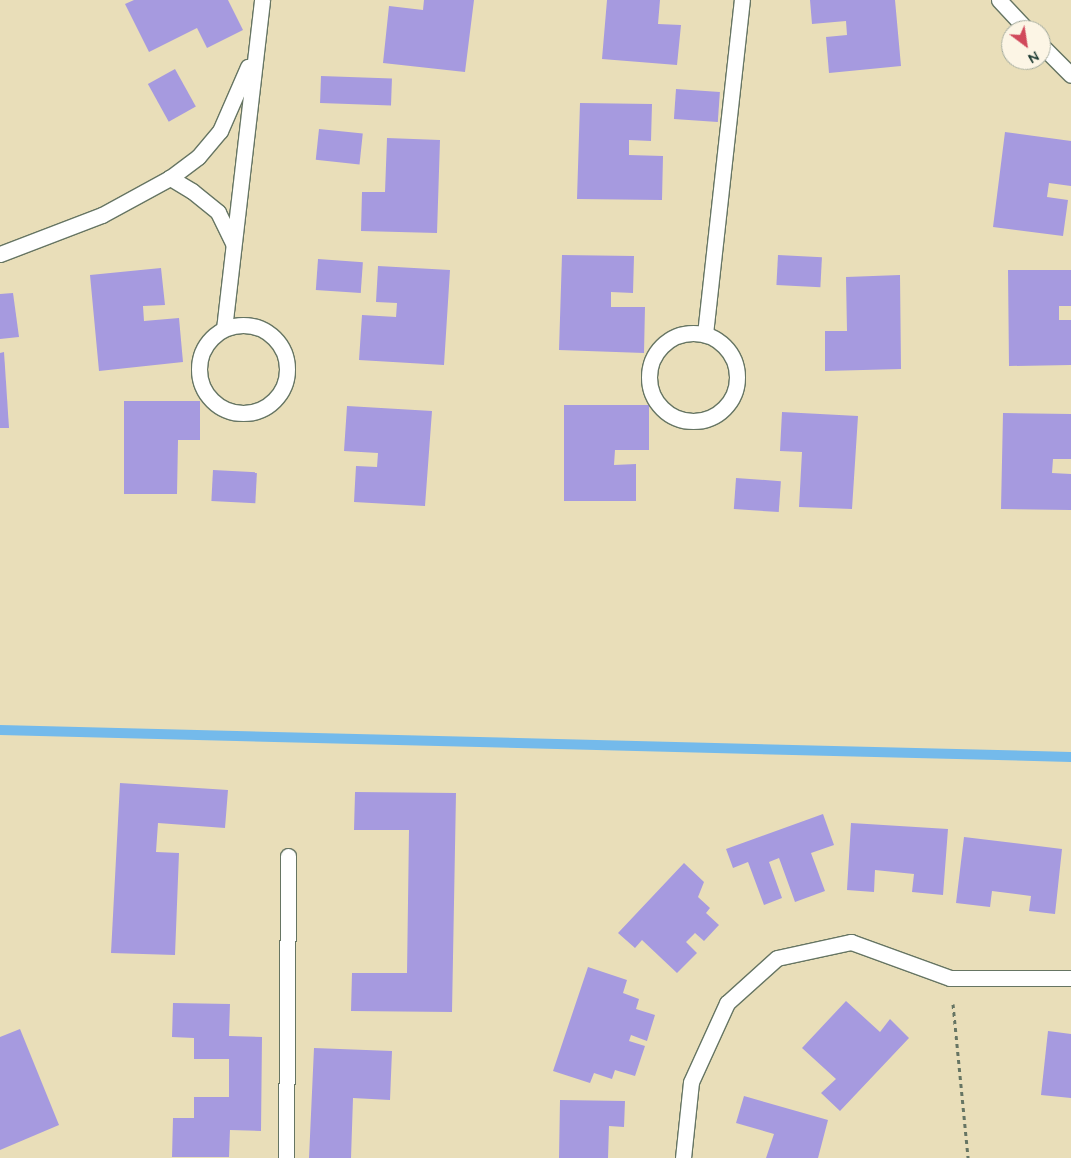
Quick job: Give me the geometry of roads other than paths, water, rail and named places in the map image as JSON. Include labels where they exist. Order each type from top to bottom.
[{"type":"lane","points":[[224,329],[262,0]]},
{"type":"lane","points":[[705,334],[742,0]]},
{"type":"lane","points":[[999,0],[1017,20]]},
{"type":"lane","points":[[0,254],[102,215],[170,178],[198,157],[220,131],[242,85],[257,37]]},
{"type":"lane","points":[[1051,54],[1071,75]]},
{"type":"lane","points":[[170,178],[192,191],[218,212],[233,244]]},
{"type":"lane","points":[[254,326],[268,333],[286,357],[283,387],[263,409],[234,413],[216,404],[202,389],[198,375],[202,354],[212,337],[224,329],[254,326]]},
{"type":"lane","points":[[690,332],[705,334],[718,340],[730,351],[738,380],[734,395],[713,417],[685,420],[672,416],[661,408],[649,383],[654,355],[675,337],[690,332]]},
{"type":"lane","points":[[286,1158],[288,856]]},
{"type":"lane","points":[[683,1158],[691,1082],[727,1003],[777,958],[851,942],[950,978],[1071,978]]},
{"type":"waterway","points":[[0,730],[1071,757]]}]
